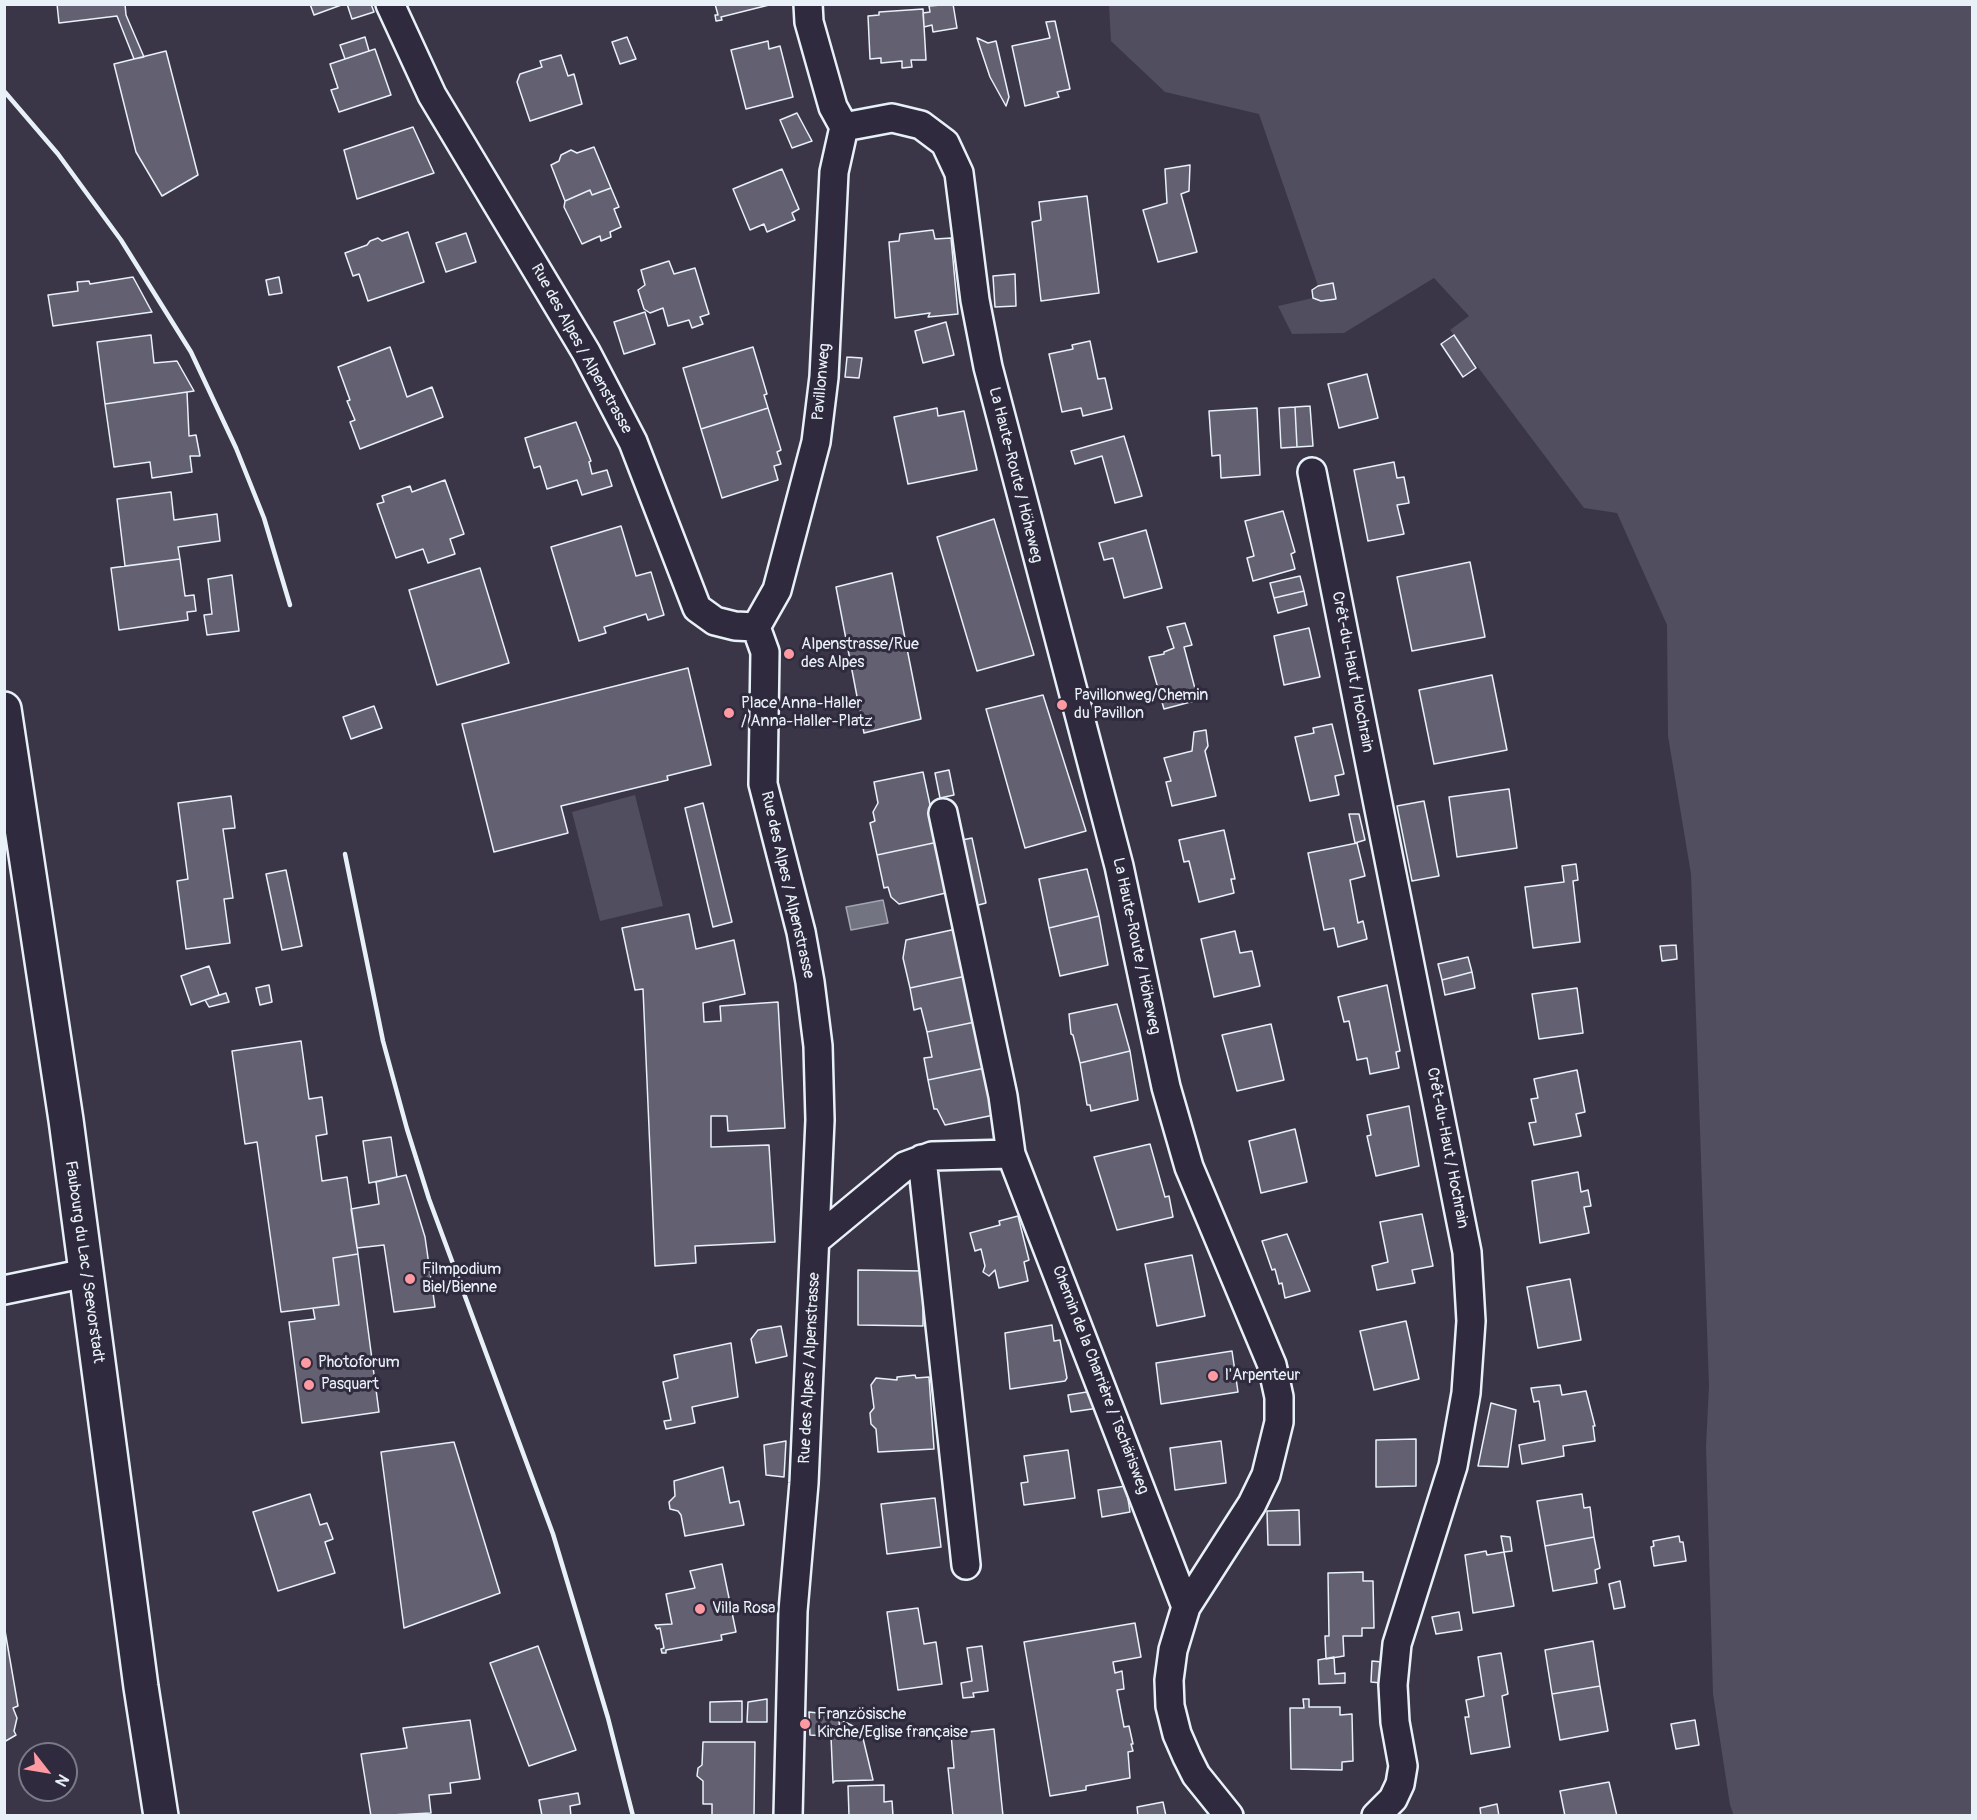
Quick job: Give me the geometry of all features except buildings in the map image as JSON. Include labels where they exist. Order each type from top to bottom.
[{"type":"main road","name":"Faubourg du Lac / Seevorstadt","points":[[4,709],[12,809],[86,1273],[161,1815]]},
{"type":"street","name":"Rue des Alpes / Alpenstrasse","points":[[390,4],[432,95],[586,352],[633,442],[697,608],[715,621],[735,626],[756,627],[765,652],[764,784],[801,932],[818,1046],[820,1120],[817,1239],[804,1483],[793,1611],[788,1815]]},
{"type":"street","points":[[808,4],[809,22],[833,107],[844,128]]},
{"type":"street","name":"La Haute-Route / Höheweg","points":[[844,128],[892,118],[921,126],[945,143],[958,173],[975,300],[988,367],[1119,866],[1166,1087],[1189,1167],[1274,1376],[1279,1397],[1279,1422],[1266,1475],[1252,1504],[1186,1607],[1173,1650],[1169,1680],[1170,1706],[1177,1734],[1191,1766],[1229,1815]]},
{"type":"street","name":"Pavillonweg","points":[[756,627],[777,590],[816,442],[824,377],[834,172],[844,128]]},
{"type":"street","name":"Crêt-du-Haut / Hochrain","points":[[1312,472],[1467,1252],[1471,1321],[1466,1393],[1453,1466],[1397,1644],[1393,1685],[1395,1722],[1403,1766],[1400,1784],[1393,1799],[1376,1815]]},
{"type":"street","name":"Chemin de la Charrière / Tschärisweg","points":[[944,813],[1003,1096],[1011,1154],[1186,1607]]},
{"type":"street","points":[[817,1239],[892,1175],[922,1159],[932,1156],[1011,1154]]},
{"type":"street","points":[[922,1159],[966,1565]]},
{"type":"street","points":[[4,1290],[86,1273]]},
{"type":"shaded area","points":[[1109,5],[1972,5],[1972,1815],[1734,1816],[1730,1805],[1713,1694],[1706,1446],[1709,1386],[1691,874],[1668,736],[1667,625],[1617,513],[1584,508],[1450,330],[1469,316],[1434,278],[1344,333],[1292,334],[1278,306],[1313,298],[1312,290],[1318,286],[1259,114],[1165,92],[1111,41]]},
{"type":"shaded area","points":[[635,795],[663,906],[600,921],[572,812]]},
{"type":"water","points":[[883,900],[888,923],[851,930],[846,907]]},
{"type":"railway","points":[[4,91],[58,154],[121,240],[191,352],[236,448],[264,518],[290,605]]},
{"type":"railway","points":[[345,854],[383,1041],[407,1129],[429,1199],[553,1534],[608,1718],[633,1816]]},
{"type":"place","name":"Alpenstrasse/Rue des Alpes","points":[[789,654]]},
{"type":"place","name":"Pavillonweg/Chemin du Pavillon","points":[[1062,705]]},
{"type":"place","name":"Place Anna-Haller / Anna-Haller-Platz","points":[[729,713]]},
{"type":"place","name":"Filmpodium Biel/Bienne","points":[[410,1279]]},
{"type":"place","name":"Photoforum","points":[[306,1363]]},
{"type":"place","name":"l'Arpenteur","points":[[1213,1376]]},
{"type":"place","name":"Pasquart","points":[[309,1385]]},
{"type":"place","name":"Villa Rosa","points":[[700,1609]]},
{"type":"place","name":"Französische Kirche/Eglise française","points":[[805,1724]]}]
